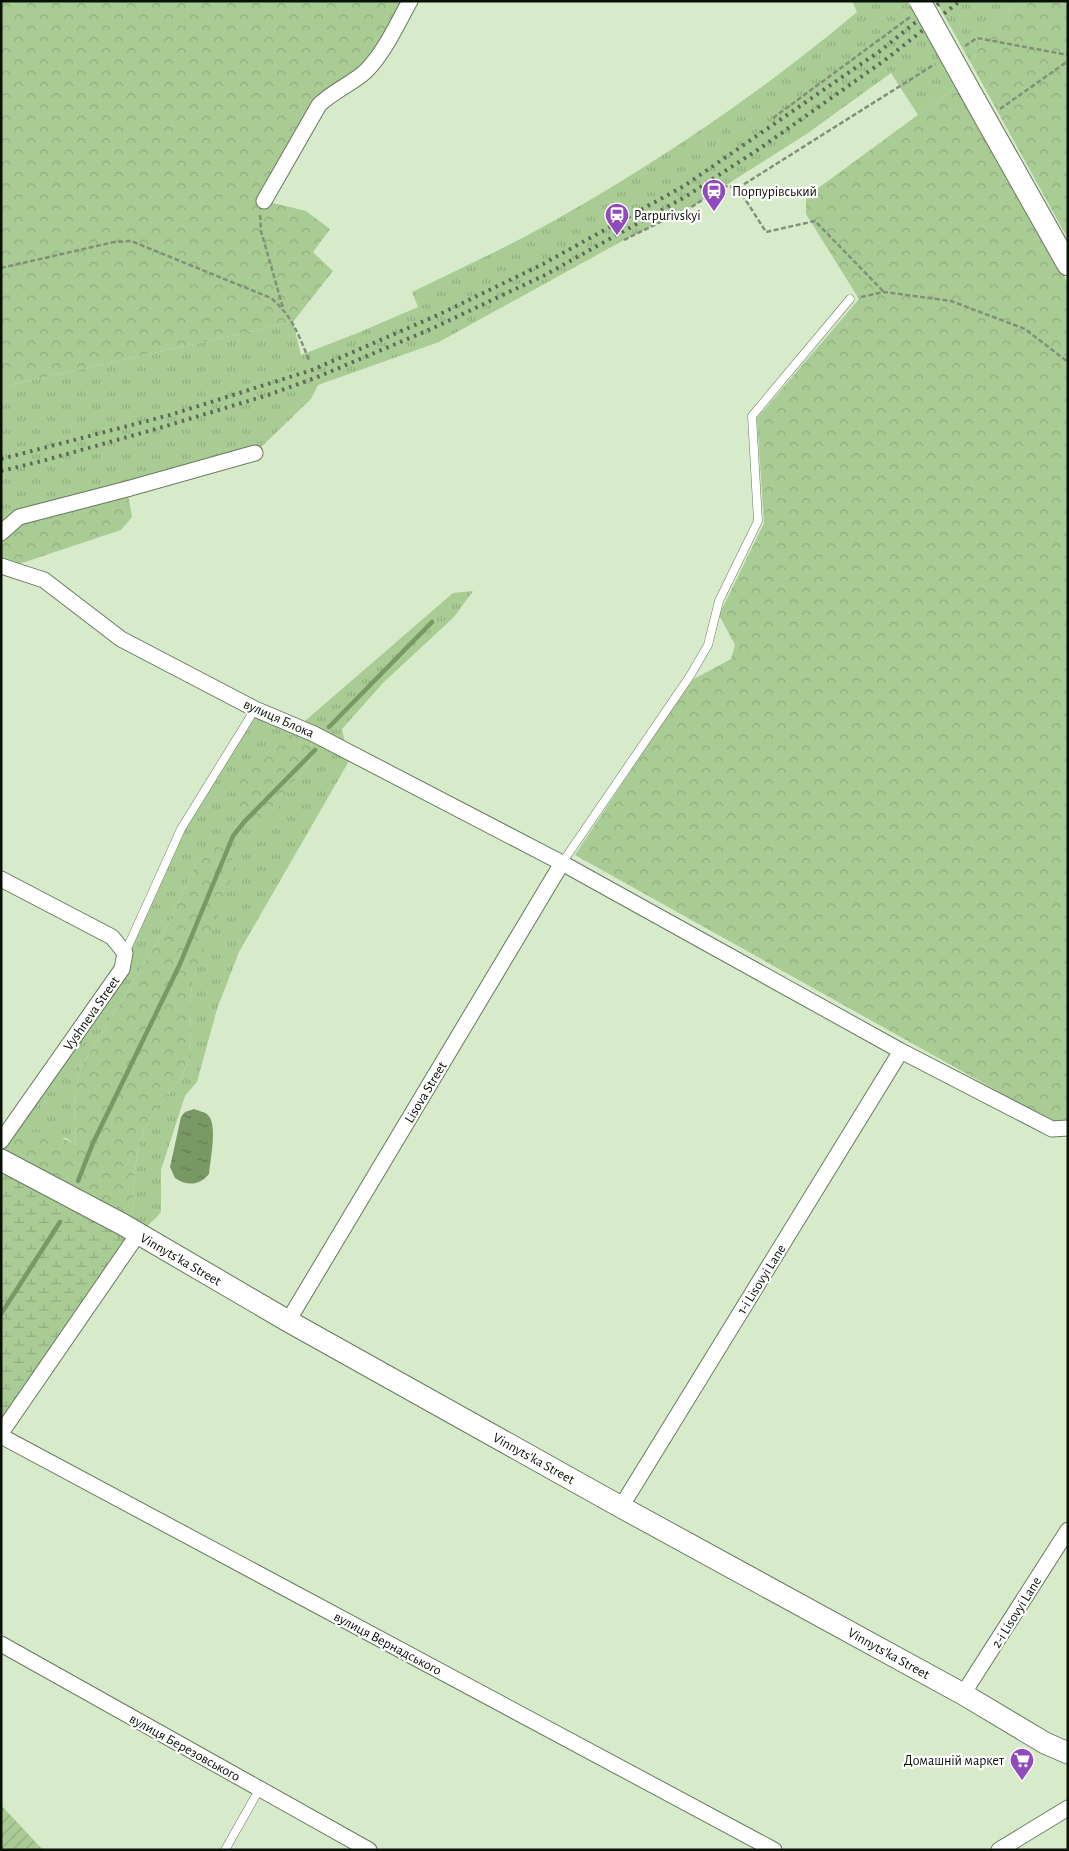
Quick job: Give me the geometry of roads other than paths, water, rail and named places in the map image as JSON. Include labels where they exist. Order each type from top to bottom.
[{"type":"street","points":[[264,201],[319,106],[328,96],[364,72],[374,62],[410,1]]},
{"type":"street","points":[[918,7],[975,100],[1068,265]]},
{"type":"street","points":[[1,533],[19,517],[255,453]]},
{"type":"street","name":"вулиця Блока","points":[[1,566],[44,580],[121,639],[255,709],[314,734],[562,864],[901,1051],[1052,1129],[1068,1128]]},
{"type":"street","name":"Lisova Street","points":[[288,1321],[562,864]]},
{"type":"street","points":[[1,879],[112,937],[125,952]]},
{"type":"street","name":"Vyshneva Street","points":[[1,1141],[122,969],[125,952]]},
{"type":"street","name":"1-i Lisovyi Lane","points":[[620,1507],[901,1051]]},
{"type":"street","name":"Vinnyts'ka Street","points":[[1,1160],[138,1234],[288,1321],[620,1507],[1068,1753]]},
{"type":"street","points":[[1,1435],[138,1234]]},
{"type":"street","name":"вулиця Вернадського","points":[[1,1435],[774,1850]]},
{"type":"street","name":"2-i Lisovyi Lane","points":[[963,1694],[1068,1530]]},
{"type":"street","name":"вулиця Березовського","points":[[1,1644],[370,1850]]},
{"type":"street","points":[[999,1850],[1068,1808]]},
{"type":"lane","points":[[562,864],[690,676],[708,645],[719,601],[758,521],[752,416],[850,299]]},
{"type":"lane","points":[[125,952],[181,829],[255,709]]},
{"type":"lane","points":[[225,1850],[260,1788]]},
{"type":"water","points":[[194,1109],[204,1112],[211,1120],[213,1143],[209,1174],[197,1183],[188,1183],[175,1178],[170,1167],[181,1117],[185,1112]]},
{"type":"waterway","points":[[329,727],[432,622]]},
{"type":"waterway","points":[[78,1181],[93,1143],[180,964],[233,836],[245,821],[315,750]]},
{"type":"waterway","points":[[1,1314],[60,1222]]},
{"type":"railway","points":[[1,459],[170,415],[312,370],[438,315],[543,264],[684,186],[880,51],[942,1]]},
{"type":"railway","points":[[1,471],[156,429],[268,395],[315,378],[431,329],[545,275],[685,197],[759,149],[885,60],[960,1]]},
{"type":"place","name":"Порпурівський","points":[[714,212]]},
{"type":"place","name":"Parpurivskyi","points":[[617,236]]},
{"type":"place","name":"Домашній маркет","points":[[1022,1781]]}]
